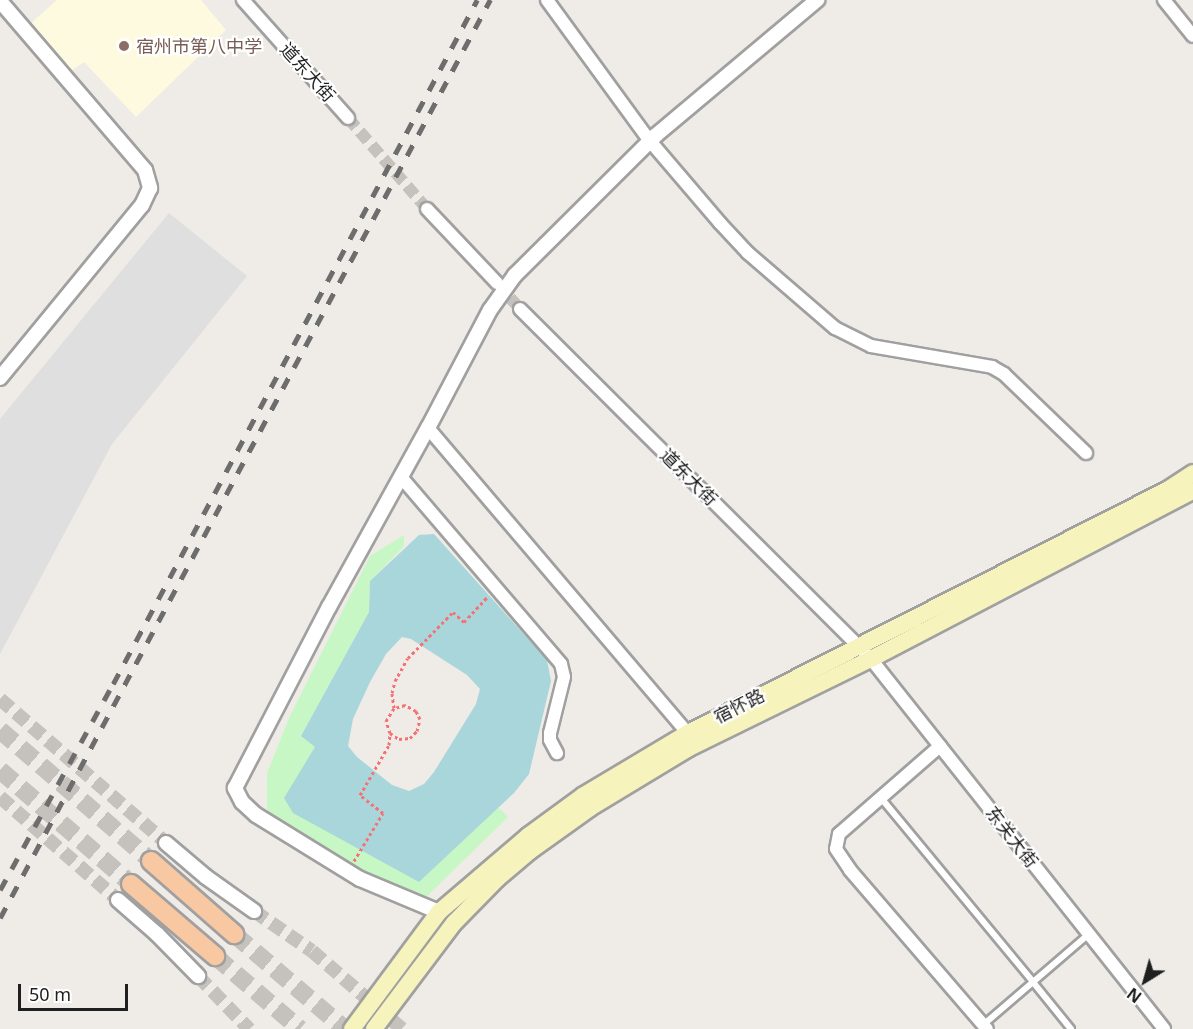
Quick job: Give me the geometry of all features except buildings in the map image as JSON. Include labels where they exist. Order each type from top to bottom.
[{"type":"main road","name":"宿怀路","points":[[352,1029],[439,912],[528,836],[584,795],[688,733],[1167,490],[1193,473]]},
{"type":"main road","name":"宿怀路","points":[[374,1029],[454,923],[497,879],[530,851],[590,808],[689,748],[871,659],[1193,491]]},
{"type":"main road","points":[[151,861],[234,934]]},
{"type":"main road","points":[[131,884],[215,956]]},
{"type":"street","name":"道东大街","points":[[243,0],[348,118]]},
{"type":"street","points":[[547,0],[650,141],[748,253],[835,328],[871,346],[992,367],[1004,374],[1086,453]]},
{"type":"street","points":[[439,912],[360,879],[276,828],[242,802],[235,788],[328,607],[428,428],[490,310],[515,275],[650,141],[817,0]]},
{"type":"street","points":[[1164,0],[1193,36]]},
{"type":"street","points":[[0,1],[145,170],[150,188],[142,205],[0,378]]},
{"type":"street","points":[[427,209],[496,283]]},
{"type":"street","name":"道东大街","points":[[520,309],[858,645]]},
{"type":"street","points":[[428,428],[688,733]]},
{"type":"street","points":[[401,477],[561,664],[564,677],[550,733],[550,740],[557,753]]},
{"type":"street","name":"东关大街","points":[[858,645],[1164,1029]]},
{"type":"street","points":[[940,746],[839,834],[836,849],[850,870],[985,1027]]},
{"type":"street","points":[[166,843],[206,877],[254,911]]},
{"type":"street","points":[[118,900],[157,934],[198,976]]},
{"type":"lane","points":[[881,798],[1071,1029]]},
{"type":"lane","points":[[985,1027],[1089,934]]},
{"type":"path","points":[[358,854],[383,813],[360,795],[382,761],[389,745],[390,733],[386,721],[394,708],[392,693],[395,681],[408,658],[453,612],[464,622],[492,592]]},
{"type":"path","points":[[390,733],[399,739],[410,738],[417,731],[420,719],[416,711],[405,705],[394,708]]},
{"type":"shaded area","name":"宿州市第八中学","points":[[57,0],[201,0],[226,30],[136,117],[84,62],[65,75],[23,30]]},
{"type":"shaded area","points":[[169,213],[247,276],[112,444],[0,654],[0,419]]},
{"type":"green space","points":[[404,535],[404,546],[370,581],[369,612],[301,736],[471,830],[498,807],[508,817],[424,899],[385,886],[267,815],[267,773],[289,718],[370,556]]},
{"type":"water","points":[[434,534],[547,660],[551,681],[529,774],[514,793],[419,882],[293,813],[284,798],[315,747],[301,736],[369,612],[370,581],[419,535]],"holes":[[[402,637],[411,639],[467,675],[480,689],[476,704],[434,772],[424,784],[409,791],[392,785],[357,757],[348,746],[353,719],[386,654]]]},
{"type":"tunnel","points":[[348,118],[427,209]]},
{"type":"tunnel","points":[[498,285],[520,309]]},
{"type":"tunnel","points":[[0,699],[166,843]]},
{"type":"tunnel","points":[[0,730],[151,861]]},
{"type":"tunnel","points":[[0,770],[131,884]]},
{"type":"tunnel","points":[[0,797],[118,900]]},
{"type":"tunnel","points":[[254,911],[312,951],[402,1029]]},
{"type":"tunnel","points":[[234,934],[345,1029]]},
{"type":"tunnel","points":[[215,956],[300,1029]]},
{"type":"tunnel","points":[[198,976],[249,1029]]},
{"type":"railway","points":[[0,890],[113,684],[477,0]]},
{"type":"railway","points":[[0,918],[490,0]]},
{"type":"place","name":"宿州市第八中学","points":[[124,46]]}]
